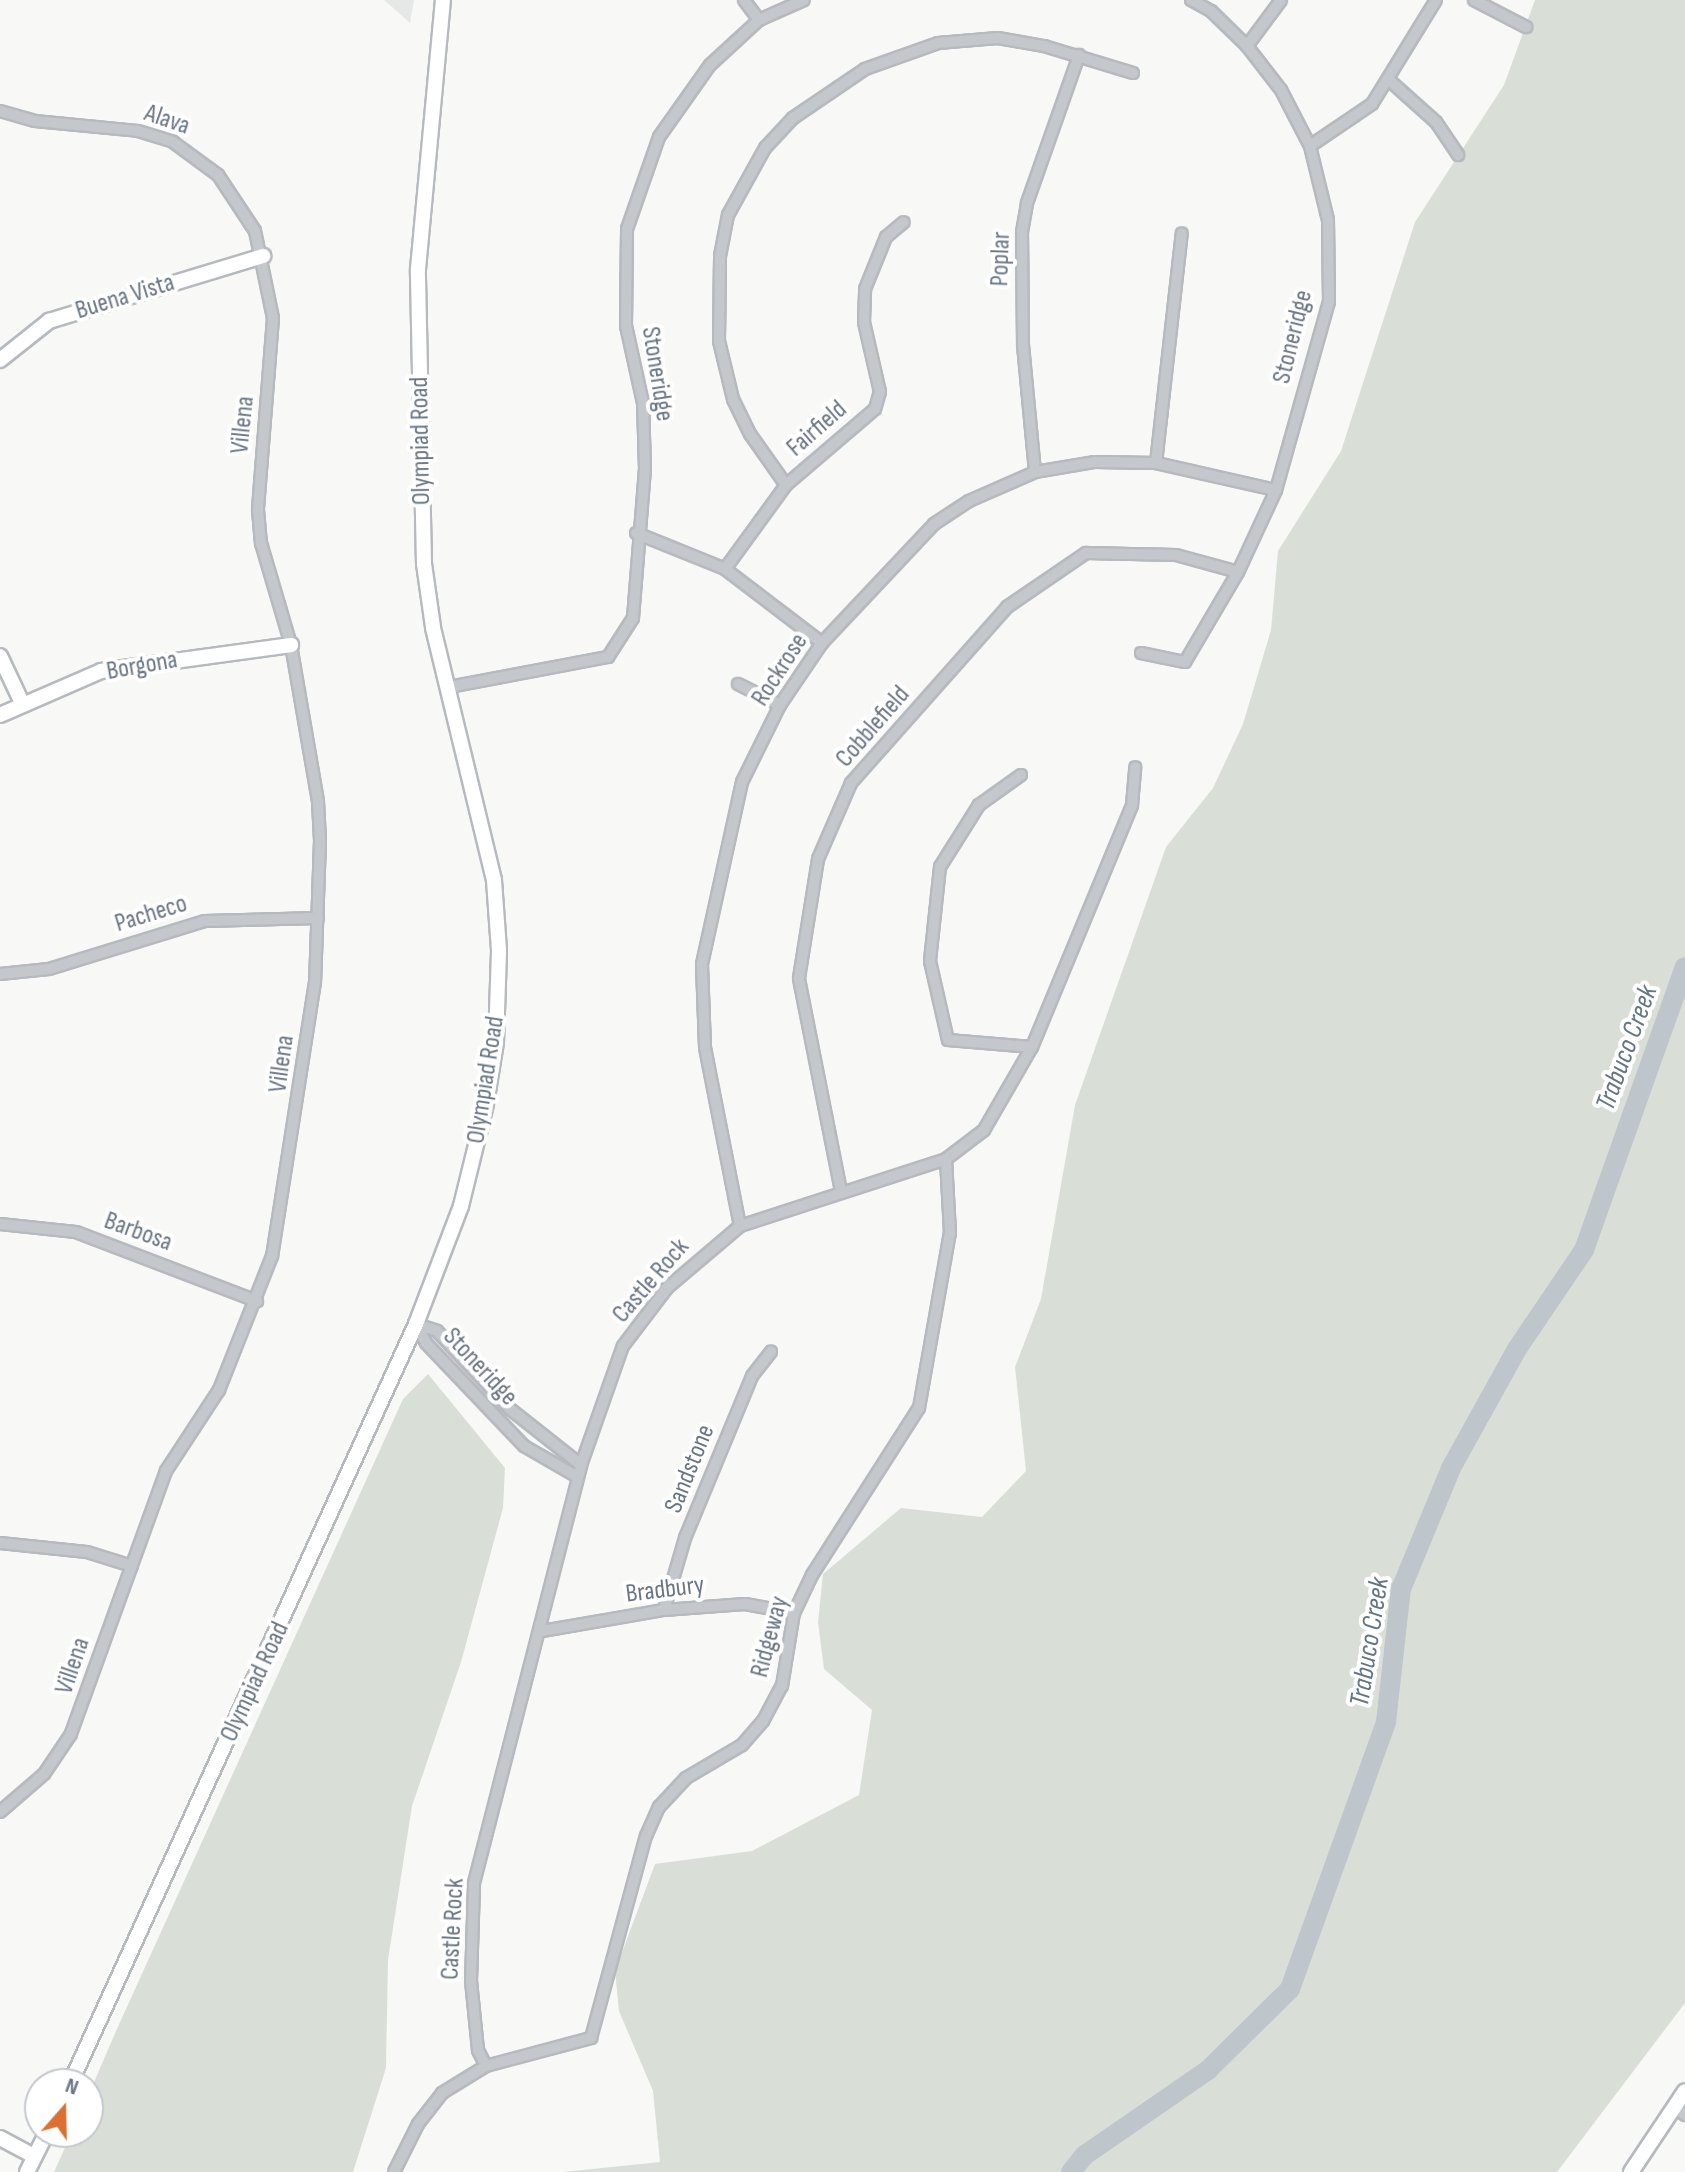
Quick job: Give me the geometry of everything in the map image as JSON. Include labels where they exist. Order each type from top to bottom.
[{"type":"main road","name":"Olympiad Road","points":[[77,2068],[416,1324],[461,1206],[496,1042],[499,950],[494,880],[433,627],[424,564],[418,269],[443,0]]},
{"type":"main road","name":"Buena Vista","points":[[0,360],[49,321],[263,256]]},
{"type":"main road","name":"Borgona","points":[[0,715],[101,671],[291,645]]},
{"type":"main road","points":[[0,656],[22,703]]},
{"type":"main road","points":[[1631,2172],[1679,2111],[1685,2091]]},
{"type":"main road","points":[[0,2138],[34,2156]]},
{"type":"main road","points":[[27,2172],[38,2148]]},
{"type":"street","points":[[744,0],[759,20]]},
{"type":"street","name":"Stoneridge","points":[[449,687],[608,657],[633,618],[636,533],[645,469],[643,403],[626,326],[627,229],[659,137],[710,65],[759,20],[804,0]]},
{"type":"street","name":"Stoneridge","points":[[1141,653],[1185,662],[1238,572],[1276,490],[1329,302],[1328,220],[1310,146],[1281,90],[1247,46],[1211,11],[1191,0]]},
{"type":"street","points":[[1247,46],[1281,0]]},
{"type":"street","points":[[1310,146],[1372,104],[1436,0]]},
{"type":"street","points":[[1474,0],[1526,27]]},
{"type":"street","points":[[786,485],[733,399],[717,305],[728,215],[765,148],[793,118],[865,69],[903,52],[998,38],[1079,55],[1133,73]]},
{"type":"street","name":"Poplar","points":[[1035,472],[1023,344],[1022,232],[1027,203],[1079,55]]},
{"type":"street","points":[[1389,80],[1436,122],[1458,155]]},
{"type":"street","name":"Alava","points":[[0,111],[35,121],[138,131],[193,152],[245,209],[263,256]]},
{"type":"street","name":"Fairfield","points":[[725,569],[786,485],[875,409],[880,392],[864,322],[865,289],[886,237],[904,222]]},
{"type":"street","points":[[1156,463],[1182,233]]},
{"type":"street","name":"Villena","points":[[0,1812],[44,1774],[71,1734],[166,1471],[219,1390],[257,1301],[278,1230],[297,1118],[318,918],[318,802],[291,645],[266,567],[259,525],[273,344],[263,256]]},
{"type":"street","name":"Rockrose","points":[[740,1226],[705,1047],[702,964],[742,782],[780,705],[822,643],[934,524],[969,501],[1035,472],[1095,462],[1156,463],[1276,490]]},
{"type":"street","points":[[636,533],[725,569],[822,643]]},
{"type":"street","name":"Cobblefield","points":[[841,1191],[799,978],[818,859],[851,783],[1007,607],[1086,553],[1176,555],[1238,572]]},
{"type":"street","points":[[738,684],[780,705]]},
{"type":"street","name":"Castle Rock","points":[[486,2066],[478,2050],[471,1981],[474,1883],[542,1631],[581,1465],[623,1346],[667,1288],[740,1226],[946,1159],[984,1130],[1032,1047],[1132,805],[1135,767]]},
{"type":"street","points":[[1021,775],[979,805],[940,867],[930,961],[948,1040],[1032,1047]]},
{"type":"street","name":"Pacheco","points":[[0,974],[49,969],[205,921],[318,918]]},
{"type":"street","name":"Ridgeway","points":[[486,2066],[591,2038],[646,1836],[659,1807],[686,1778],[742,1745],[763,1721],[782,1686],[794,1613],[812,1575],[919,1408],[950,1233],[946,1159]]},
{"type":"street","name":"Barbosa","points":[[0,1224],[76,1232],[257,1301]]},
{"type":"street","name":"Stoneridge","points":[[416,1324],[437,1331],[510,1409],[581,1465]]},
{"type":"street","name":"Stoneridge","points":[[416,1324],[426,1343],[450,1364],[524,1446],[578,1477]]},
{"type":"street","name":"Sandstone","points":[[664,1610],[685,1538],[752,1376],[771,1352]]},
{"type":"street","points":[[450,1364],[460,1353]]},
{"type":"street","points":[[542,1458],[551,1442]]},
{"type":"street","points":[[0,1543],[87,1552],[132,1566]]},
{"type":"street","name":"Bradbury","points":[[542,1631],[664,1610],[745,1604],[794,1613]]},
{"type":"street","points":[[394,2172],[418,2124],[442,2093],[486,2066]]},
{"type":"shaded area","points":[[384,0],[414,0],[410,23]]},
{"type":"shaded area","points":[[1535,0],[1685,0],[1685,2003],[1557,2172],[563,2172],[660,2162],[653,2091],[619,2011],[615,1971],[655,1864],[752,1851],[859,1795],[872,1710],[824,1669],[818,1622],[823,1574],[901,1508],[982,1517],[1026,1471],[1015,1367],[1041,1299],[1075,1105],[1166,847],[1213,788],[1243,724],[1271,630],[1278,551],[1341,451],[1415,222],[1504,85]]},
{"type":"shaded area","points":[[428,1374],[505,1468],[503,1508],[461,1662],[412,1806],[388,1960],[386,2068],[353,2172],[54,2172],[65,2148],[104,2148],[104,2068],[100,2068],[403,1399]]},
{"type":"waterway","name":"Trabuco Creek","points":[[1071,2172],[1085,2155],[1208,2070],[1290,1989],[1386,1722],[1401,1589],[1451,1468],[1517,1349],[1584,1250],[1685,967]]}]
